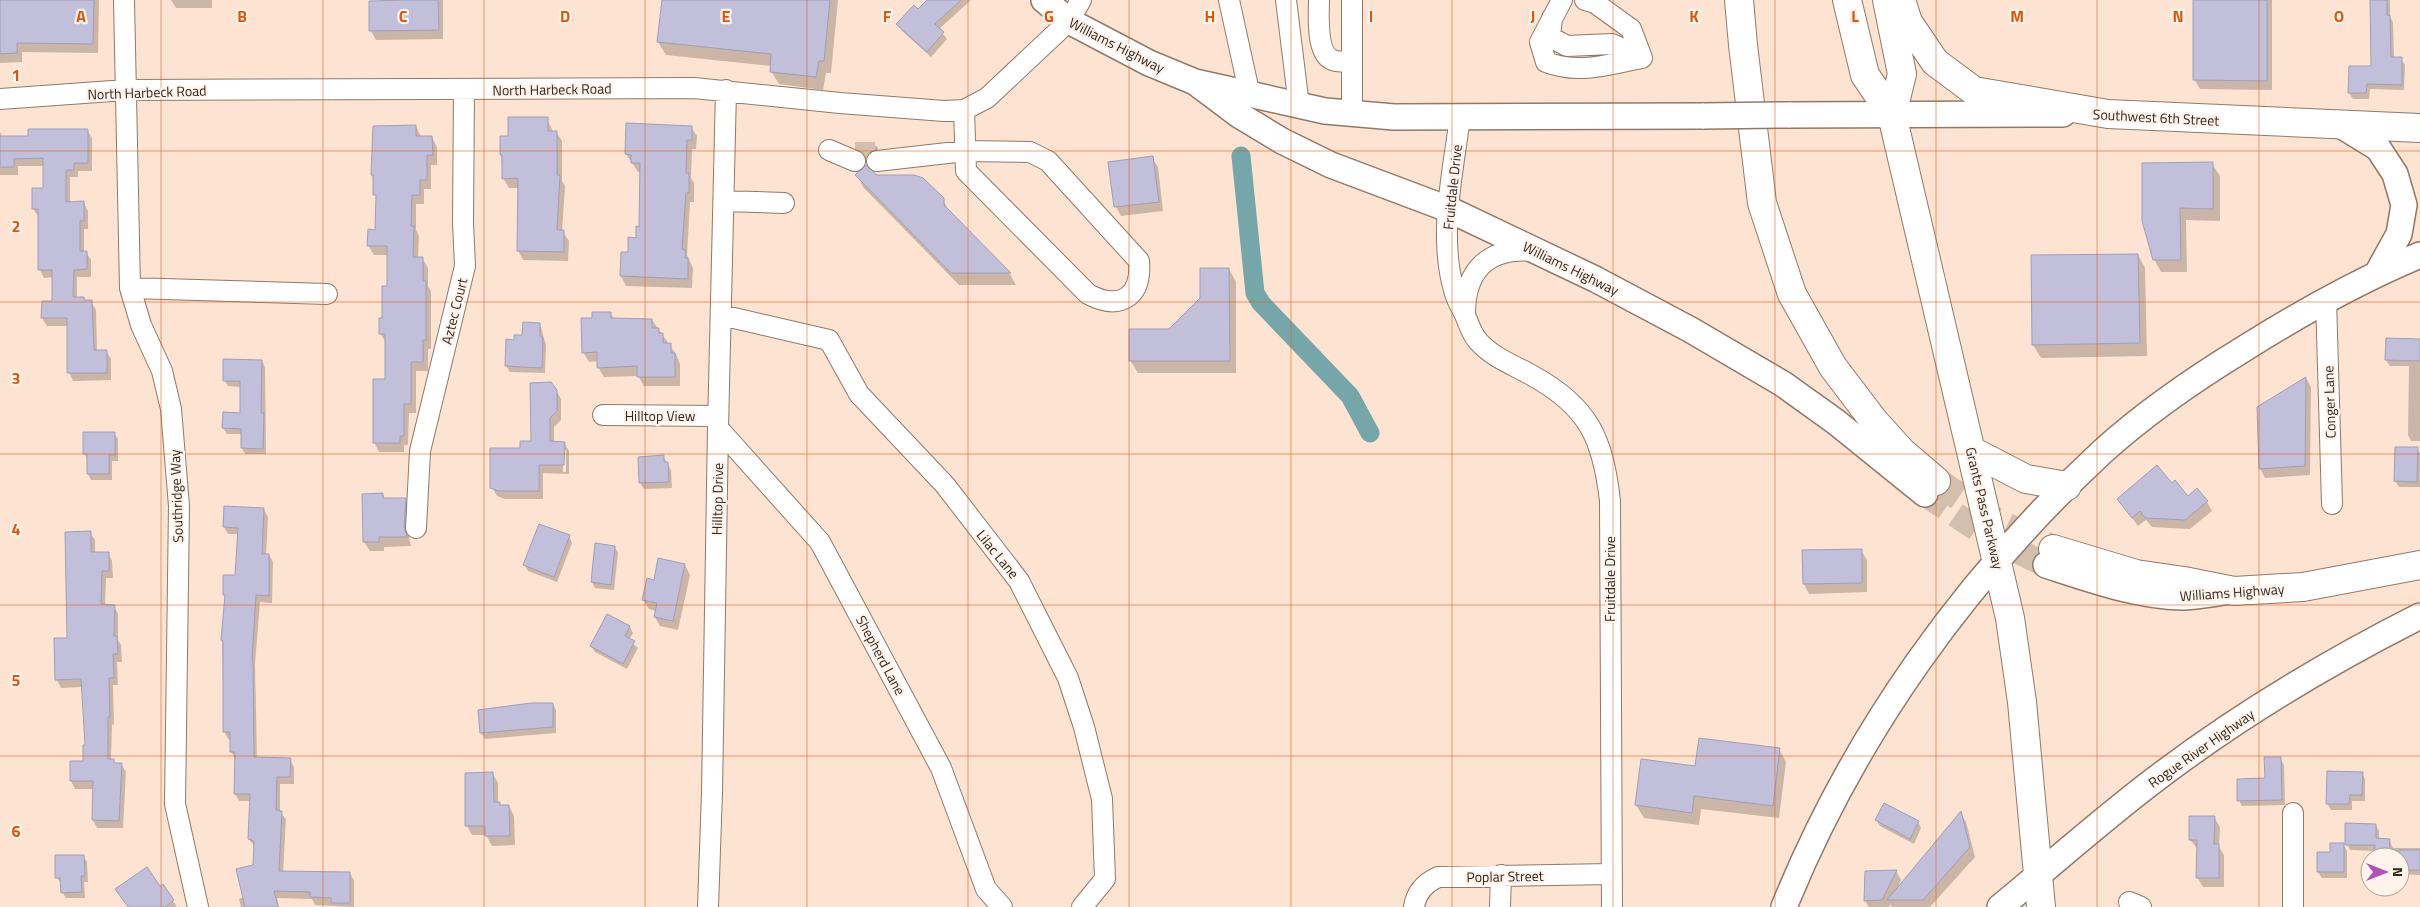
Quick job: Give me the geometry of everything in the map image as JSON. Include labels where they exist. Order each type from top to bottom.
[{"type":"highway","points":[[1739,0],[1762,203],[1792,294],[1833,367],[1874,421],[1931,487]]},
{"type":"highway","name":"Grants Pass Parkway","points":[[1847,0],[1864,75],[1892,115],[1998,560],[2010,618],[2022,702],[2041,907]]},
{"type":"highway","name":"Grants Pass Parkway","points":[[1886,0],[1902,74],[1892,115]]},
{"type":"highway","points":[[1901,0],[1908,22],[1935,62],[1974,91],[2108,114]]},
{"type":"highway","name":"Southwest 6th Street","points":[[2108,114],[2420,128]]},
{"type":"highway","points":[[1972,451],[2026,479],[2068,486]]},
{"type":"highway","name":"Williams Highway","points":[[2050,557],[2234,591],[2303,587],[2420,566]]},
{"type":"main road","name":"Williams Highway","points":[[1044,0],[1075,10],[1149,63],[1195,82],[1299,106],[1352,114],[1394,117],[1892,115]]},
{"type":"main road","name":"Williams Highway","points":[[1195,82],[1239,115],[1282,141],[1331,165],[1448,209],[1537,251],[1691,330],[1783,384],[1931,487]]},
{"type":"main road","name":"Southwest 6th Street","points":[[1892,115],[2108,114]]},
{"type":"main road","points":[[2339,124],[2378,148],[2395,174],[2404,205],[2399,234],[2378,272]]},
{"type":"main road","points":[[1784,907],[1824,819],[1875,728],[1912,669],[1970,591],[2068,486],[2103,452],[2154,409],[2208,371],[2326,300],[2378,272],[2420,255]]},
{"type":"main road","name":"Rogue River Highway","points":[[2000,907],[2164,772],[2284,690],[2372,640],[2420,616]]},
{"type":"street","name":"Southridge Way","points":[[124,0],[130,288],[141,325],[162,371],[171,409],[179,506],[175,804],[198,907]]},
{"type":"street","points":[[1230,0],[1250,96]]},
{"type":"street","points":[[1286,0],[1299,106]]},
{"type":"street","points":[[1319,0],[1321,46],[1325,56],[1334,62],[1352,62]]},
{"type":"street","points":[[1352,0],[1352,114]]},
{"type":"street","points":[[1557,8],[1540,42],[1546,62],[1561,68],[1586,70],[1642,58],[1631,28],[1595,3],[1585,0]]},
{"type":"street","name":"North Harbeck Road","points":[[0,99],[126,90],[694,88],[840,103],[944,111],[964,110],[987,98],[1075,10]]},
{"type":"street","name":"Aztec Court","points":[[416,528],[420,451],[465,266],[463,223],[464,90]]},
{"type":"street","name":"Hilltop Drive","points":[[708,907],[726,90]]},
{"type":"street","points":[[877,156],[947,155],[965,151],[1030,152],[1048,161],[1139,261],[1140,272],[1134,291],[1128,297],[1114,301],[1097,299],[1088,294],[966,171],[965,151],[964,110]]},
{"type":"street","name":"Fruitdale Drive","points":[[1460,117],[1448,209],[1447,238],[1454,293],[1465,314],[1470,329],[1486,348],[1500,359],[1562,394],[1580,412],[1598,442],[1607,472],[1610,501],[1612,907]]},
{"type":"street","points":[[829,150],[855,156]]},
{"type":"street","points":[[724,201],[784,203]]},
{"type":"street","points":[[1465,314],[1465,302],[1471,279],[1483,263],[1502,252],[1515,249],[1537,251]]},
{"type":"street","points":[[130,288],[327,294]]},
{"type":"street","name":"Conger Lane","points":[[2326,300],[2332,504]]},
{"type":"street","name":"Lilac Lane","points":[[720,316],[830,340],[859,394],[945,485],[1020,581],[1068,678],[1084,727],[1102,799],[1105,879],[1082,907]]},
{"type":"street","name":"Hilltop View","points":[[603,415],[718,422]]},
{"type":"street","name":"Shepherd Lane","points":[[718,422],[820,542],[940,768],[986,889],[1002,907]]},
{"type":"street","points":[[2293,813],[2293,907]]},
{"type":"street","name":"Poplar Street","points":[[1414,907],[1415,900],[1422,889],[1430,881],[1438,878],[1612,874]]},
{"type":"street","points":[[1500,907],[1501,876]]},
{"type":"building","points":[[0,0],[94,0],[93,44],[17,43],[17,53],[0,54]]},
{"type":"building","points":[[438,0],[439,30],[369,31],[369,1]]},
{"type":"building","points":[[662,0],[830,0],[824,61],[819,61],[816,77],[770,72],[771,54],[657,42]]},
{"type":"building","points":[[927,0],[961,0],[935,24],[944,32],[927,52],[896,24],[914,5],[918,9]]},
{"type":"building","points":[[2193,0],[2267,0],[2267,81],[2193,80]]},
{"type":"building","points":[[2370,0],[2387,0],[2387,15],[2390,15],[2391,57],[2402,57],[2402,85],[2367,84],[2366,93],[2348,93],[2349,66],[2371,66]]},
{"type":"building","points":[[508,117],[548,117],[548,131],[557,131],[557,175],[560,175],[557,230],[564,230],[564,252],[517,251],[518,178],[502,179],[502,155],[500,155],[500,136],[508,136]]},
{"type":"building","points":[[626,123],[692,126],[692,140],[687,140],[686,173],[689,173],[689,193],[686,193],[682,249],[686,250],[685,258],[688,258],[688,279],[620,276],[621,252],[628,252],[628,237],[636,238],[636,226],[639,227],[640,163],[631,163],[631,155],[625,154]]},
{"type":"building","points":[[416,125],[416,136],[432,136],[433,155],[427,155],[427,180],[420,180],[420,195],[412,195],[413,257],[423,257],[423,281],[426,281],[426,340],[423,340],[423,362],[411,362],[411,404],[404,404],[404,436],[400,436],[400,443],[373,443],[373,379],[385,379],[385,334],[379,334],[379,318],[382,318],[382,286],[387,286],[387,246],[367,246],[368,229],[375,230],[376,195],[373,195],[373,175],[371,175],[373,126]]},
{"type":"building","points":[[28,129],[88,129],[88,163],[74,163],[74,170],[66,170],[66,202],[84,201],[84,221],[80,221],[80,251],[87,251],[87,269],[74,270],[73,297],[84,297],[84,300],[92,300],[94,350],[107,350],[107,373],[67,373],[67,318],[41,318],[42,301],[52,301],[52,270],[38,270],[38,209],[32,209],[32,188],[43,188],[43,158],[14,159],[14,167],[0,167],[0,136],[28,136]]},
{"type":"building","points":[[855,147],[877,147],[877,149],[870,151],[866,157]]},
{"type":"building","points":[[1153,156],[1159,202],[1114,207],[1108,162]]},
{"type":"building","points":[[2213,162],[2213,209],[2180,208],[2181,260],[2153,260],[2142,221],[2142,163]]},
{"type":"building","points":[[866,165],[877,175],[914,175],[923,178],[944,198],[944,205],[1011,273],[951,273],[855,175]]},
{"type":"building","points":[[2138,254],[2140,343],[2032,345],[2031,255]]},
{"type":"building","points":[[1200,268],[1229,268],[1230,361],[1129,361],[1129,329],[1169,329],[1200,298]]},
{"type":"building","points":[[592,312],[611,312],[611,318],[652,319],[652,328],[659,328],[659,333],[663,333],[663,343],[671,343],[671,353],[675,353],[675,377],[637,377],[637,366],[597,368],[597,352],[582,353],[581,318],[592,318]]},
{"type":"building","points":[[523,322],[540,323],[540,336],[543,338],[542,368],[505,366],[506,339],[514,340],[514,335],[522,335]]},
{"type":"building","points":[[2386,338],[2420,339],[2420,361],[2385,360]]},
{"type":"building","points":[[223,359],[262,360],[261,413],[264,413],[263,449],[241,448],[241,429],[222,428],[223,412],[240,413],[240,381],[223,381]]},
{"type":"building","points":[[2306,377],[2305,466],[2259,469],[2257,407]]},
{"type":"building","points":[[551,382],[557,390],[557,411],[550,418],[550,441],[565,442],[564,465],[539,465],[539,491],[499,491],[490,488],[490,448],[520,448],[520,441],[531,441],[530,383]]},
{"type":"building","points":[[83,432],[115,432],[115,455],[109,455],[109,474],[87,474],[87,454],[83,454]]},
{"type":"building","points":[[2395,447],[2418,447],[2417,482],[2394,481]]},
{"type":"building","points":[[664,455],[664,462],[668,462],[669,482],[639,483],[638,457]]},
{"type":"building","points":[[2157,465],[2172,483],[2175,480],[2188,496],[2197,488],[2208,501],[2185,520],[2145,518],[2140,511],[2132,518],[2117,499]]},
{"type":"building","points":[[383,493],[383,498],[406,498],[404,527],[407,537],[379,537],[379,542],[363,542],[362,494]]},
{"type":"building","points":[[224,506],[264,508],[262,554],[269,554],[269,596],[256,595],[252,659],[254,757],[291,758],[290,777],[277,777],[276,810],[282,811],[279,871],[350,872],[350,903],[331,903],[331,898],[310,897],[310,892],[274,891],[278,907],[245,907],[236,869],[253,865],[254,841],[248,839],[250,794],[234,794],[235,752],[230,752],[230,732],[223,732],[223,641],[221,640],[225,595],[223,595],[223,575],[235,575],[238,528],[223,527]]},
{"type":"building","points":[[539,524],[570,535],[554,577],[523,565]]},
{"type":"building","points":[[91,531],[91,552],[109,552],[109,571],[102,571],[101,604],[115,605],[114,636],[117,636],[118,654],[113,654],[114,678],[109,678],[108,759],[114,759],[114,763],[122,763],[119,821],[92,820],[93,781],[70,781],[70,761],[83,761],[83,745],[85,745],[81,679],[55,680],[54,638],[67,638],[65,532]]},
{"type":"building","points":[[595,543],[615,546],[611,585],[591,582]]},
{"type":"building","points":[[1862,549],[1862,583],[1803,584],[1802,550]]},
{"type":"building","points":[[658,558],[685,564],[673,621],[654,617],[657,603],[642,600],[647,578],[654,580]]},
{"type":"building","points":[[607,614],[630,626],[625,636],[635,641],[623,664],[590,646]]},
{"type":"building","points":[[531,703],[553,703],[553,727],[480,733],[478,710]]},
{"type":"building","points":[[1699,738],[1780,748],[1773,806],[1694,796],[1692,813],[1635,805],[1641,759],[1695,766]]},
{"type":"building","points":[[2264,757],[2281,757],[2282,800],[2237,801],[2237,779],[2265,778]]},
{"type":"building","points":[[2327,771],[2363,772],[2362,795],[2350,795],[2349,804],[2326,804]]},
{"type":"building","points":[[493,772],[494,802],[500,802],[500,805],[509,805],[510,836],[485,836],[485,826],[465,826],[465,773]]},
{"type":"building","points":[[1884,803],[1919,821],[1910,839],[1875,820]]},
{"type":"building","points":[[1961,811],[1970,847],[1923,900],[1887,900]]},
{"type":"building","points":[[2189,816],[2215,816],[2214,844],[2219,844],[2219,878],[2196,878],[2197,840],[2189,840]]},
{"type":"building","points":[[2345,823],[2376,824],[2376,838],[2390,839],[2390,847],[2345,845]]},
{"type":"building","points":[[2330,843],[2344,843],[2344,872],[2317,872],[2317,852],[2330,852]]},
{"type":"building","points":[[2410,850],[2420,850],[2420,870],[2410,870]]},
{"type":"building","points":[[55,855],[84,855],[85,876],[81,876],[82,892],[61,893],[60,878],[55,878]]},
{"type":"building","points":[[147,867],[160,886],[163,884],[174,900],[165,907],[128,907],[115,889]]},
{"type":"building","points":[[1897,870],[1882,900],[1864,901],[1865,871]]},
{"type":"waterway","points":[[1241,156],[1255,293],[1261,303],[1350,396],[1370,433]]},
{"type":"tunnel","points":[[855,152],[877,152]]},
{"type":"tunnel","points":[[1936,481],[1995,521],[2053,549]]},
{"type":"tunnel","points":[[1925,494],[1987,536],[2046,565]]}]
